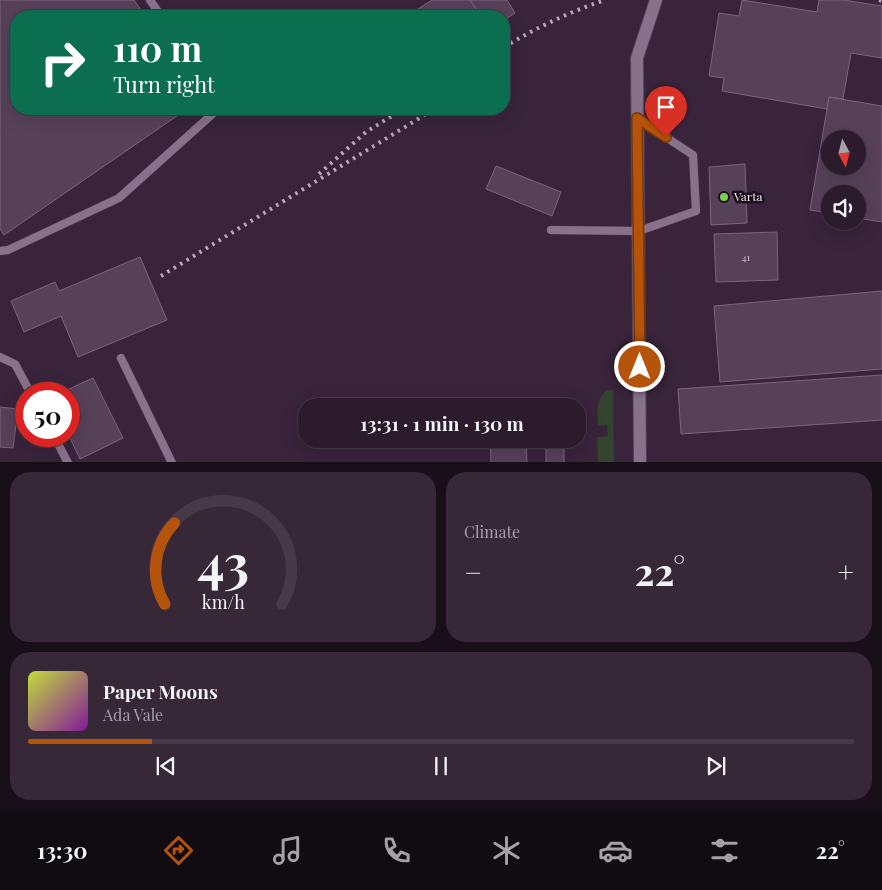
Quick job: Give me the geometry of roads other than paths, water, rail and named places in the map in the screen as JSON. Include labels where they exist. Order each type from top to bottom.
[{"type":"main road","points":[[640,462],[637,58],[656,0]]},
{"type":"lane","points":[[0,251],[8,250],[119,198],[211,115]]},
{"type":"lane","points":[[551,230],[639,231],[696,211],[693,155],[637,118]]},
{"type":"lane","points":[[0,357],[15,364],[25,382]]},
{"type":"lane","points":[[121,358],[172,462]]},
{"type":"lane","points":[[60,447],[68,462]]},
{"type":"railway","points":[[510,44],[553,21],[605,0]]},
{"type":"railway","points":[[319,174],[366,132],[393,115]]},
{"type":"railway","points":[[161,276],[424,115]]},
{"type":"place","name":"Varta","points":[[724,197]]}]
